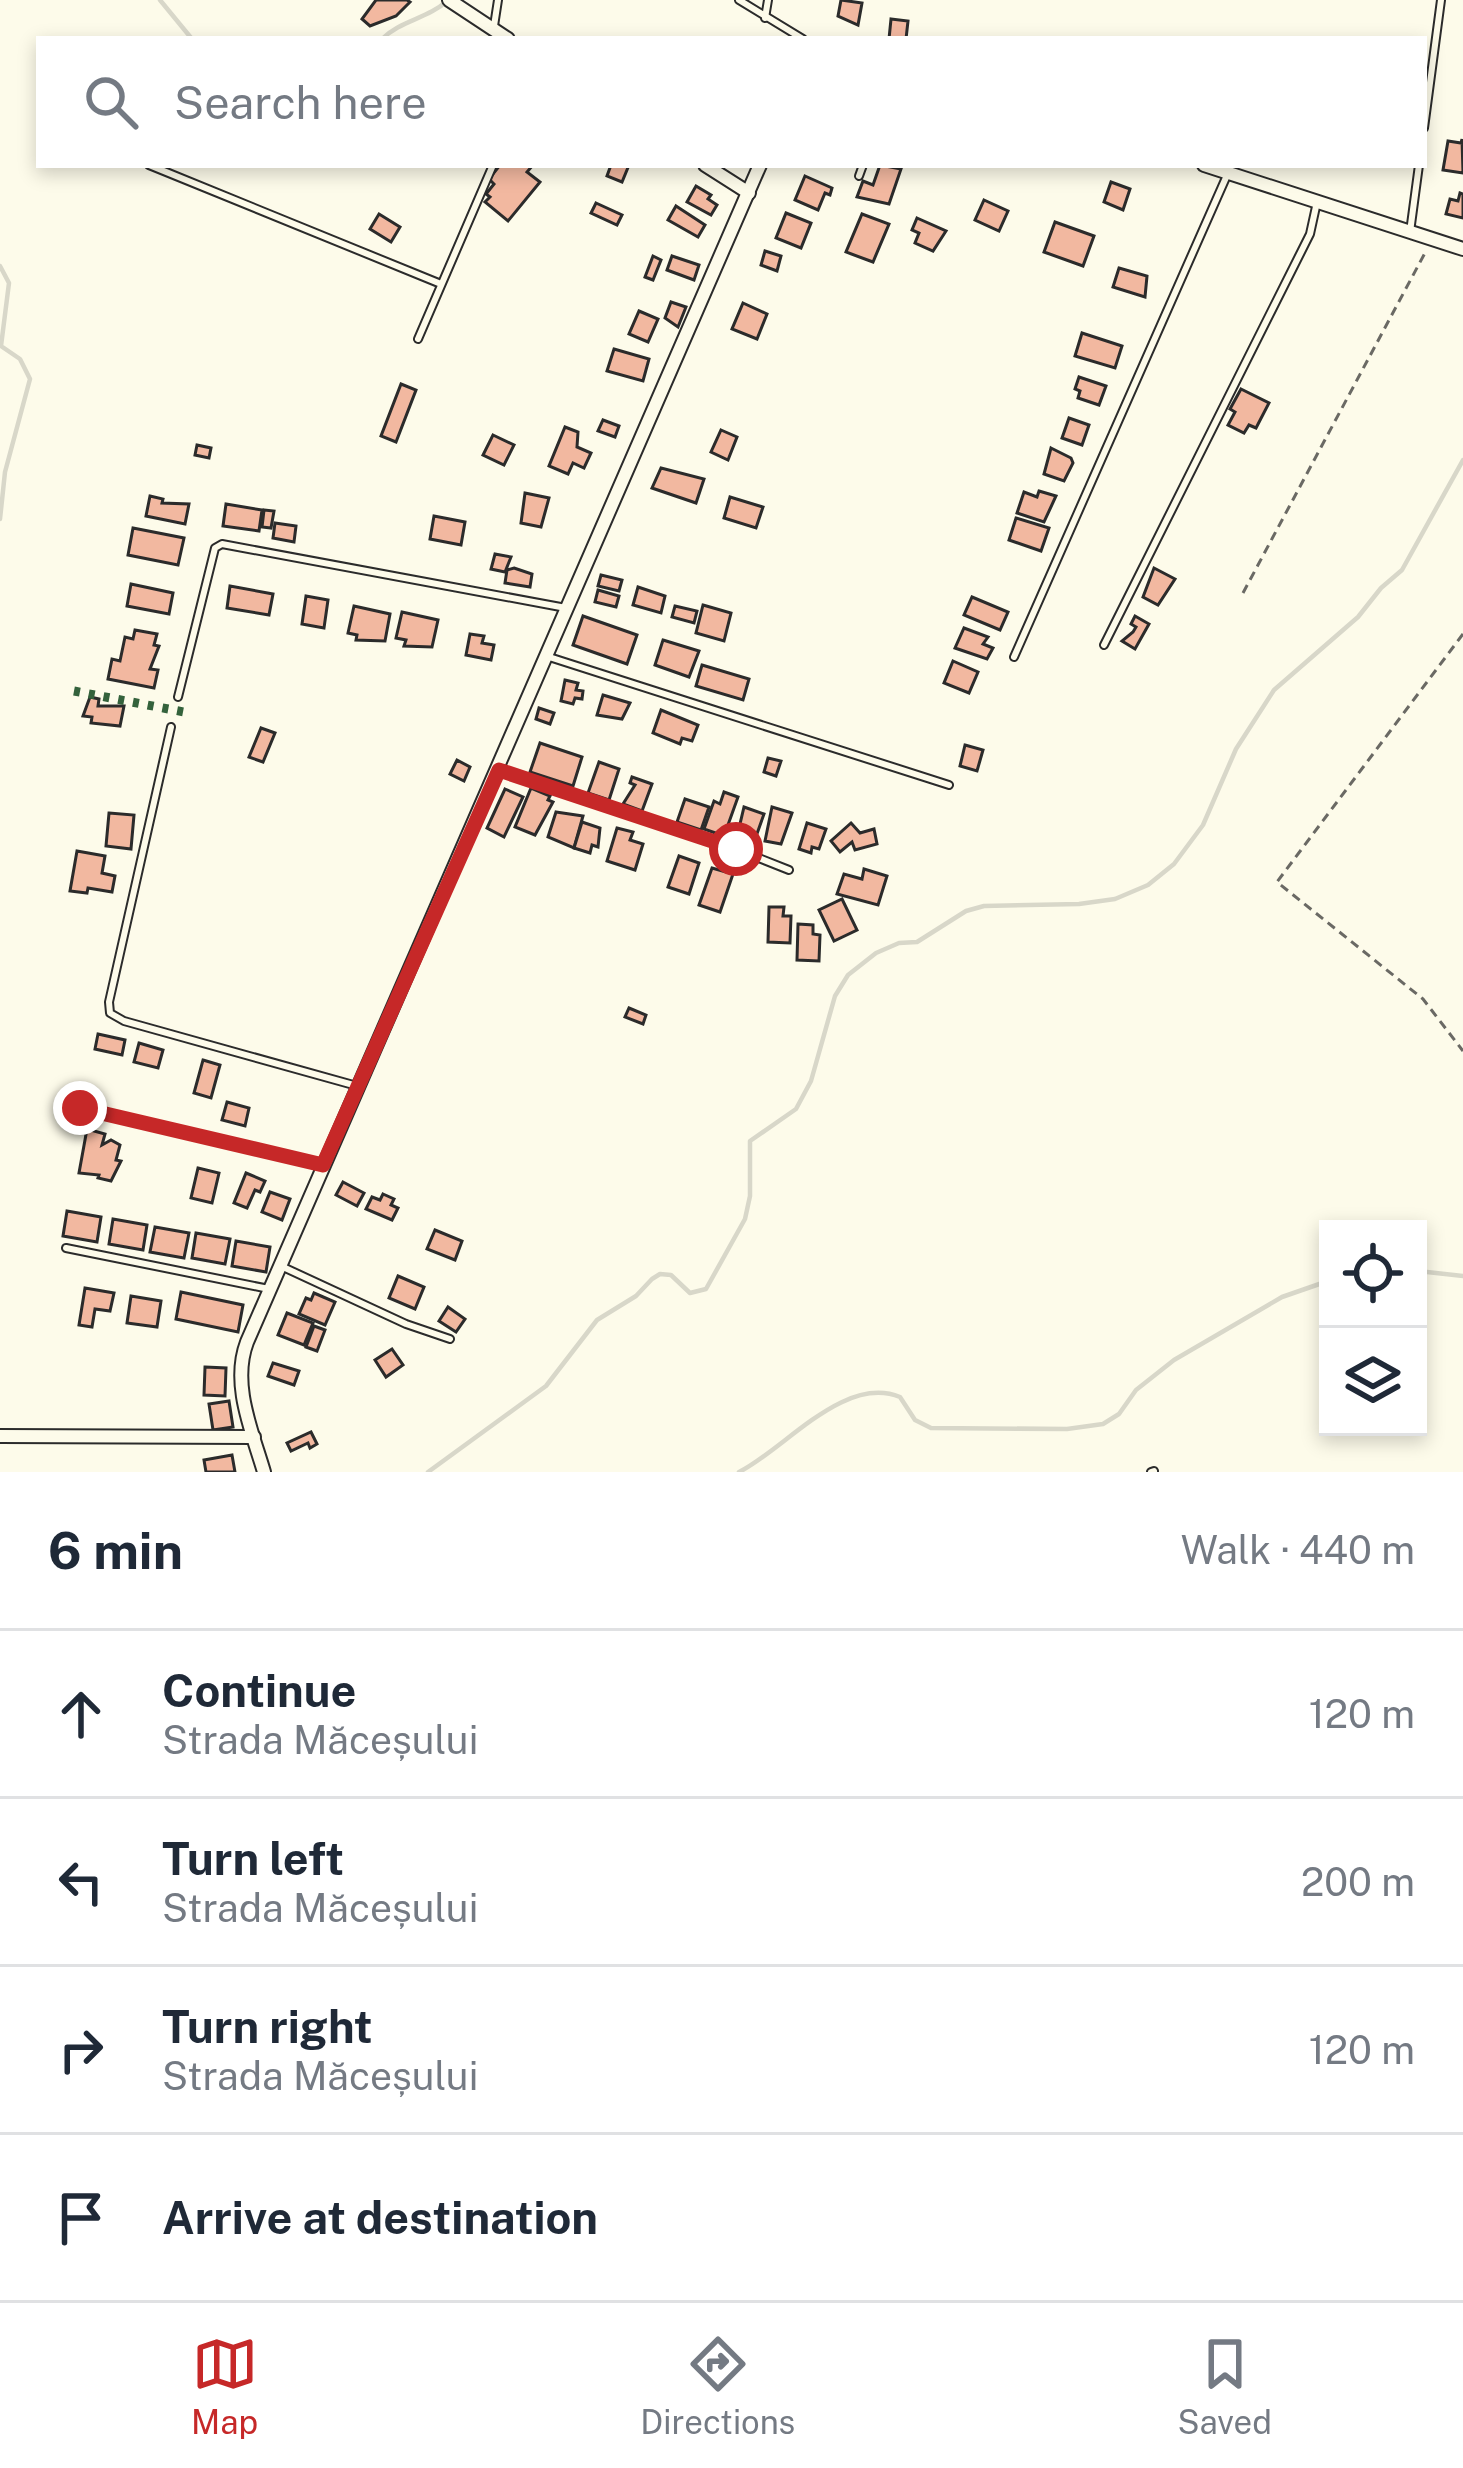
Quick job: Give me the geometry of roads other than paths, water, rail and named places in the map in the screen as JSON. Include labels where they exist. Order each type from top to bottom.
[{"type":"street","points":[[455,4],[504,36]]},
{"type":"street","points":[[710,168],[749,193]]},
{"type":"street","points":[[264,1472],[241,1365],[269,1289],[759,168]]},
{"type":"street","points":[[1214,168],[1463,249]]},
{"type":"street","points":[[0,1436],[254,1437]]},
{"type":"lane","points":[[493,29],[498,0]]},
{"type":"lane","points":[[740,0],[797,36]]},
{"type":"lane","points":[[765,18],[768,0]]},
{"type":"lane","points":[[1427,105],[1441,0]]},
{"type":"lane","points":[[155,168],[442,284]]},
{"type":"lane","points":[[418,339],[492,168]]},
{"type":"lane","points":[[859,176],[862,168]]},
{"type":"lane","points":[[1410,232],[1419,168]]},
{"type":"lane","points":[[1014,657],[1228,172]]},
{"type":"lane","points":[[1104,645],[1310,234],[1317,202]]},
{"type":"lane","points":[[178,697],[215,548],[222,544],[566,608]]},
{"type":"lane","points":[[545,656],[949,785]]},
{"type":"lane","points":[[171,728],[110,1013],[124,1021],[357,1086]]},
{"type":"lane","points":[[499,770],[788,870]]},
{"type":"lane","points":[[80,1108],[323,1165]]},
{"type":"lane","points":[[66,1248],[269,1289]]},
{"type":"lane","points":[[279,1266],[450,1340]]},
{"type":"waterway","points":[[160,0],[190,36]]},
{"type":"waterway","points":[[386,36],[448,0]]},
{"type":"waterway","points":[[0,266],[9,283],[1,346],[20,359],[30,379],[5,472],[0,519]]},
{"type":"waterway","points":[[428,1472],[546,1386],[597,1320],[636,1296],[652,1279],[671,1275],[690,1293],[706,1289],[745,1219],[750,1141],[796,1109],[811,1081],[835,996],[848,975],[876,953],[899,943],[917,942],[966,911],[1115,899],[1148,885],[1174,864],[1203,825],[1236,749],[1274,690],[1358,617],[1402,570],[1463,460]]},
{"type":"waterway","points":[[1427,1272],[1463,1276]]},
{"type":"waterway","points":[[739,1472],[836,1405],[879,1393],[900,1397],[915,1420],[931,1428],[1067,1429],[1103,1424],[1174,1360],[1282,1297],[1319,1284]]}]
